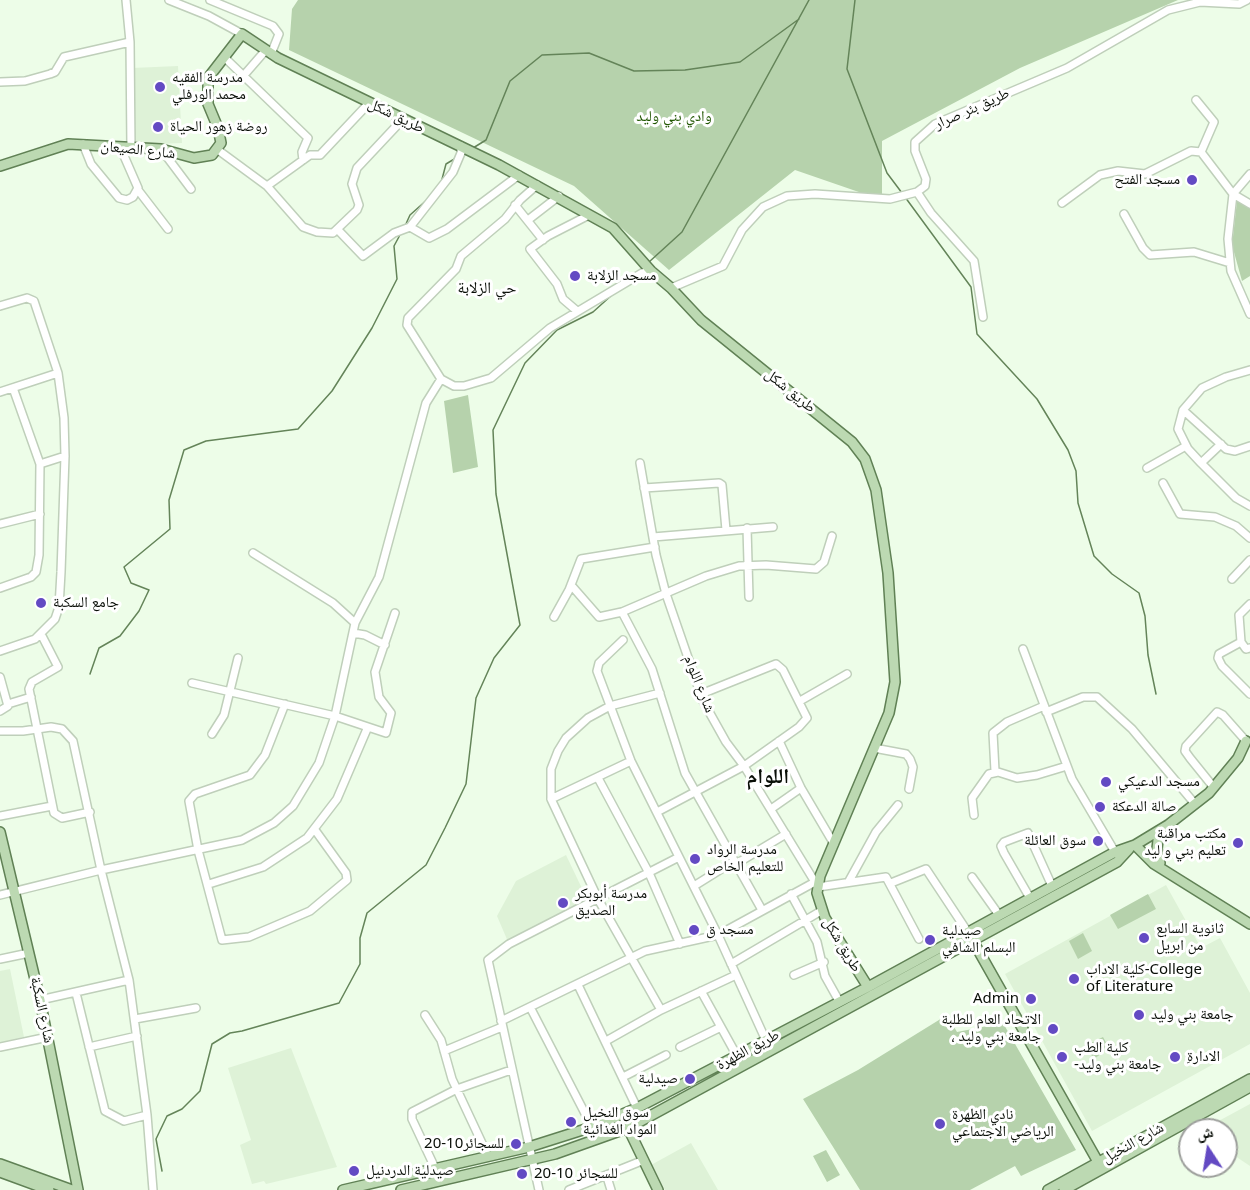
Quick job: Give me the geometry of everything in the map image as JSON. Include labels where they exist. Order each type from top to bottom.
[{"type":"main road","name":"طريق شكل","points":[[242,34],[268,52],[537,184],[619,232],[651,271],[671,288],[701,320],[852,442],[872,472],[888,573],[895,682],[889,713],[817,884],[821,911],[867,987]]},
{"type":"main road","points":[[218,150],[220,136],[208,104],[206,87],[208,78],[242,34]]},
{"type":"main road","name":"شارع الصيعان","points":[[0,166],[68,144],[126,149],[161,149],[203,158],[218,150]]},
{"type":"main road","name":"طريق الظهرة","points":[[1197,802],[1248,738]]},
{"type":"main road","name":"طريق الظهرة","points":[[401,1190],[414,1189],[531,1160],[628,1128],[772,1052],[973,941],[1159,831],[1197,802],[1232,767],[1248,738]]},
{"type":"main road","points":[[1159,831],[1157,845],[1164,867]]},
{"type":"main road","name":"شارع السكبة","points":[[0,832],[3,864],[14,892],[40,1000],[78,1190]]},
{"type":"main road","points":[[1132,847],[1148,860]]},
{"type":"main road","points":[[1132,847],[1250,924]]},
{"type":"main road","points":[[1119,855],[1148,860],[1164,867]]},
{"type":"main road","name":"طريق الظهرة","points":[[344,1190],[529,1147],[592,1128],[637,1108],[766,1041],[1030,897],[1119,855]]},
{"type":"main road","points":[[973,941],[1100,1164]]},
{"type":"main road","name":"شارع النخيل","points":[[1064,1190],[1111,1155],[1250,1079]]},
{"type":"main road","name":"شارع النخيل","points":[[1047,1190],[1250,1088]]},
{"type":"main road","points":[[628,1128],[658,1190]]},
{"type":"main road","points":[[1092,1150],[1111,1155]]},
{"type":"main road","points":[[1086,1169],[1092,1150]]},
{"type":"main road","points":[[0,1164],[72,1190]]},
{"type":"main road","points":[[0,1172],[49,1190]]},
{"type":"street","points":[[126,0],[130,42],[126,149],[138,190],[168,229]]},
{"type":"street","points":[[169,0],[209,16],[242,34]]},
{"type":"street","name":"طريق بئر صرار","points":[[917,192],[925,186],[926,179],[915,151],[915,142],[935,124],[1067,68],[1168,10],[1200,2],[1239,4],[1247,0]]},
{"type":"street","points":[[209,16],[214,1],[275,28],[279,37],[268,52],[245,74]]},
{"type":"street","points":[[0,82],[25,81],[50,74],[55,72],[64,57],[130,42]]},
{"type":"street","points":[[224,57],[245,74],[308,138],[302,152],[303,160]]},
{"type":"street","points":[[1196,100],[1214,122],[1201,152]]},
{"type":"street","points":[[267,186],[310,155],[320,156],[369,103]]},
{"type":"street","points":[[218,150],[267,186],[303,227],[324,233],[338,231],[357,210],[358,198],[352,184],[357,168],[403,119]]},
{"type":"street","points":[[83,144],[91,164],[119,198],[130,199],[138,190]]},
{"type":"street","points":[[338,231],[363,256],[394,233],[410,226],[453,172],[461,153],[461,146]]},
{"type":"street","points":[[161,149],[191,189]]},
{"type":"street","points":[[1062,203],[1100,175],[1118,171],[1145,174],[1191,151],[1201,152],[1233,194],[1250,204]]},
{"type":"street","points":[[1250,174],[1233,194],[1228,239],[1235,283],[1250,314]]},
{"type":"street","points":[[410,226],[425,237],[433,236],[447,229],[519,175]]},
{"type":"street","points":[[537,184],[515,205],[505,219],[461,256],[456,269],[408,318],[407,325],[441,379],[454,386],[464,386],[491,378],[540,335],[642,273],[651,271]]},
{"type":"street","points":[[671,288],[723,266],[750,218],[763,207],[787,196],[815,194],[890,199],[917,192],[931,213],[974,261],[983,317]]},
{"type":"street","points":[[528,220],[559,196]]},
{"type":"street","points":[[515,205],[543,240]]},
{"type":"street","points":[[1124,214],[1143,248],[1150,255],[1194,252],[1230,263]]},
{"type":"street","points":[[577,311],[563,299],[557,284],[530,252],[531,248],[543,240],[589,215]]},
{"type":"street","points":[[0,306],[27,298],[34,301],[58,373],[64,418],[65,456],[59,607],[55,619],[41,634],[0,651]]},
{"type":"street","points":[[1250,370],[1226,377],[1202,388],[1183,410],[1178,429],[1186,446],[1201,464],[1226,490],[1250,506]]},
{"type":"street","points":[[0,392],[58,373]]},
{"type":"street","points":[[0,895],[101,870],[242,840],[285,815],[311,777],[335,716],[355,623],[379,577],[426,403],[441,379]]},
{"type":"street","points":[[0,588],[34,575],[39,555],[40,464],[13,388]]},
{"type":"street","points":[[1183,410],[1230,451],[1250,446]]},
{"type":"street","points":[[1201,464],[1221,444]]},
{"type":"street","points":[[1147,468],[1186,446]]},
{"type":"street","points":[[40,464],[65,456]]},
{"type":"street","name":"شارع اللوام","points":[[640,463],[666,594],[701,694],[726,742],[744,766],[817,884]]},
{"type":"street","points":[[644,488],[719,483],[723,485],[726,530]]},
{"type":"street","points":[[1163,483],[1180,514],[1215,517],[1236,526],[1250,538]]},
{"type":"street","points":[[0,524],[40,514]]},
{"type":"street","points":[[653,537],[773,527]]},
{"type":"street","points":[[747,528],[749,597]]},
{"type":"street","points":[[571,585],[585,598],[596,617],[622,612],[706,576],[748,564],[816,569],[824,562],[831,536]]},
{"type":"street","points":[[554,617],[571,585],[580,560],[655,547]]},
{"type":"street","points":[[253,553],[333,603],[355,623]]},
{"type":"street","points":[[1232,579],[1250,560]]},
{"type":"street","points":[[1250,604],[1239,615],[1241,642],[1246,649],[1250,648]]},
{"type":"street","points":[[622,612],[652,669],[680,761],[762,910]]},
{"type":"street","points":[[192,683],[335,716],[367,729],[386,733],[391,715],[379,697],[375,681],[377,665],[394,613]]},
{"type":"street","points":[[353,633],[365,635],[385,645]]},
{"type":"street","points":[[41,634],[58,667],[30,684],[52,806],[54,813],[62,818],[90,812]]},
{"type":"street","points":[[622,640],[597,666],[610,706],[631,761],[718,935],[772,1052]]},
{"type":"street","points":[[1241,642],[1219,654],[1218,658],[1222,666],[1250,694]]},
{"type":"street","points":[[1023,649],[1067,766],[1083,800],[1119,855]]},
{"type":"street","points":[[212,734],[224,715],[238,658]]},
{"type":"street","points":[[657,812],[744,766],[807,718],[783,670],[776,664],[701,694]]},
{"type":"street","points":[[800,701],[847,674]]},
{"type":"street","points":[[0,677],[8,704]]},
{"type":"street","points":[[660,693],[610,706],[594,713],[566,738],[551,769],[552,799],[598,899],[661,1010]]},
{"type":"street","points":[[995,771],[993,733],[1007,722],[1083,697],[1097,697],[1132,729],[1197,802]]},
{"type":"street","points":[[0,711],[7,708],[8,704],[31,698]]},
{"type":"street","points":[[285,704],[265,755],[250,774],[191,796],[190,809],[198,850],[209,884],[219,935],[226,941],[249,937],[309,911],[348,878],[315,830]]},
{"type":"street","points":[[1211,784],[1185,751],[1186,746],[1217,712],[1248,738]]},
{"type":"street","points":[[0,731],[37,730],[51,727],[62,729],[73,741],[101,870],[129,980],[147,1115],[153,1190]]},
{"type":"street","points":[[209,884],[263,867],[315,830],[342,789],[367,729]]},
{"type":"street","points":[[779,741],[801,788],[834,844]]},
{"type":"street","points":[[874,748],[906,754],[913,766],[909,789]]},
{"type":"street","points":[[552,799],[631,761]]},
{"type":"street","points":[[995,771],[1017,778],[1067,766]]},
{"type":"street","points":[[974,815],[972,798],[982,780],[995,771]]},
{"type":"street","points":[[598,778],[649,873],[680,944]]},
{"type":"street","points":[[771,809],[801,788]]},
{"type":"street","points":[[849,881],[876,832],[898,805]]},
{"type":"street","points":[[0,816],[52,806]]},
{"type":"street","points":[[1030,897],[1004,853],[1001,846],[1004,842],[1028,833],[1052,886]]},
{"type":"street","points":[[694,886],[786,834]]},
{"type":"street","points":[[539,1190],[488,960],[509,945],[679,857]]},
{"type":"street","points":[[891,883],[926,868],[973,941]]},
{"type":"street","points":[[444,1051],[630,957],[658,948],[718,935],[791,894],[817,884],[883,876],[891,883],[919,939]]},
{"type":"street","points":[[972,877],[999,915]]},
{"type":"street","points":[[791,894],[824,962],[825,976],[840,1001]]},
{"type":"street","points":[[731,964],[821,911]]},
{"type":"street","points":[[0,959],[29,953]]},
{"type":"street","points":[[794,975],[824,962]]},
{"type":"street","points":[[606,1041],[661,1010],[736,975]]},
{"type":"street","points":[[40,1000],[129,980]]},
{"type":"street","points":[[578,985],[637,1108]]},
{"type":"street","points":[[701,991],[737,1056]]},
{"type":"street","points":[[76,993],[103,1106],[108,1114],[124,1121],[147,1115]]},
{"type":"street","points":[[530,1007],[592,1128]]},
{"type":"street","points":[[135,1019],[196,1008]]},
{"type":"street","points":[[425,1015],[435,1027],[457,1089],[488,1156]]},
{"type":"street","points":[[680,1047],[721,1027]]},
{"type":"street","points":[[88,1047],[137,1036]]},
{"type":"street","points":[[0,1047],[48,1037]]},
{"type":"street","points":[[623,1077],[666,1055]]},
{"type":"street","points":[[435,1168],[411,1114],[414,1110],[457,1089],[511,1070]]},
{"type":"street","points":[[569,1190],[607,1177],[644,1160]]},
{"type":"street","points":[[607,1177],[611,1190]]},
{"type":"shaded area","points":[[178,66],[182,143],[132,145],[132,68]]},
{"type":"shaded area","points":[[566,855],[588,901],[509,944],[497,916],[516,881]]},
{"type":"shaded area","name":"جامعة بني وليد","points":[[1166,885],[1201,948],[1220,938],[1250,993],[1250,1044],[1092,1131],[1005,974]]},
{"type":"shaded area","points":[[10,969],[24,1037],[0,1043],[0,971]]},
{"type":"shaded area","points":[[291,1048],[337,1167],[266,1184],[264,1181],[252,1184],[240,1145],[251,1140],[228,1068]]},
{"type":"shaded area","points":[[1250,1104],[1250,1166],[1238,1158],[1238,1118],[1224,1118]]},
{"type":"shaded area","points":[[691,1143],[718,1190],[665,1190],[651,1165]]},
{"type":"green space","name":"وادي بني وليد","points":[[298,0],[1178,0],[1020,68],[882,141],[882,200],[795,170],[669,270],[574,186],[289,50],[292,9]]},
{"type":"green space","points":[[1237,201],[1250,207],[1250,276],[1242,281],[1232,245]]},
{"type":"green space","points":[[468,395],[478,467],[453,473],[444,401]]},
{"type":"green space","points":[[1148,894],[1156,909],[1118,929],[1110,915]]},
{"type":"green space","points":[[1083,933],[1092,951],[1078,959],[1069,941]]},
{"type":"green space","name":"نادي الظهرة الرياضي الاجتماعي","points":[[947,1015],[957,1032],[1003,1023],[1076,1150],[1021,1176],[1015,1166],[970,1190],[860,1190],[803,1099],[858,1070]]},
{"type":"green space","points":[[1103,1037],[1109,1048],[1094,1059],[1085,1046]]},
{"type":"green space","points":[[826,1150],[840,1175],[827,1182],[813,1156]]},
{"type":"waterway","points":[[649,262],[682,232],[809,0]]},
{"type":"waterway","points":[[855,0],[847,69],[887,173],[902,193]]},
{"type":"waterway","points":[[473,148],[486,140],[510,81],[542,55],[589,53],[634,71],[685,70],[740,62],[799,19]]},
{"type":"waterway","points":[[441,183],[446,164],[456,158]]},
{"type":"waterway","points":[[905,197],[971,287],[977,334],[1037,399],[1068,450],[1076,471],[1078,503],[1094,556],[1112,574],[1139,593],[1145,616],[1148,655],[1156,694]]},
{"type":"waterway","points":[[405,226],[410,215],[429,198]]},
{"type":"waterway","points":[[90,674],[99,648],[120,636],[139,611],[149,590],[131,583],[124,567],[170,529],[169,500],[184,450],[206,441],[298,429],[332,391],[372,328],[397,279],[394,246],[401,233]]},
{"type":"waterway","points":[[162,1171],[156,1139],[167,1116],[182,1109],[200,1091],[212,1044],[230,1033],[339,1003],[360,964],[360,938],[367,913],[426,865],[466,784],[476,698],[494,658],[520,625],[496,494],[493,430],[525,363],[557,330],[593,312],[613,294]]},
{"type":"place","name":"مدرسة الفقيه محمد الورفلي","points":[[160,87]]},
{"type":"place","name":"روضة زهور الحياة","points":[[158,127]]},
{"type":"place","name":"مسجد الفتح","points":[[1192,180]]},
{"type":"place","name":"مسجد الزلابة","points":[[575,276]]},
{"type":"place","name":"جامع السكبة","points":[[41,603]]},
{"type":"place","name":"مسجد الدعيكي","points":[[1106,782]]},
{"type":"place","name":"صالة الدعكة","points":[[1100,807]]},
{"type":"place","name":"سوق العائلة","points":[[1098,841]]},
{"type":"place","name":"مكتب مراقبة تعليم بني و ليد","points":[[1238,843]]},
{"type":"place","name":"مدرسة الرواد للتعليم الخاص","points":[[695,859]]},
{"type":"place","name":"مدرسة أبوبكر الصديق","points":[[563,903]]},
{"type":"place","name":"مسجد ق","points":[[694,930]]},
{"type":"place","name":"ثانوية السابع من ابريل","points":[[1144,938]]},
{"type":"place","name":"صيدلية البسلم الشافي","points":[[930,940]]},
{"type":"place","name":"كلية الاداب-College of Literature","points":[[1074,979]]},
{"type":"place","name":"Admin","points":[[1031,999]]},
{"type":"place","name":"جامعة بني وليد","points":[[1139,1015]]},
{"type":"place","name":"الاتحاد العام للطلبة ، جامعة بني وليد","points":[[1053,1029]]},
{"type":"place","name":"كلية الطب -جامعة بني وليد","points":[[1062,1057]]},
{"type":"place","name":"ِالادارة","points":[[1175,1057]]},
{"type":"place","name":"صيدلية","points":[[690,1079]]},
{"type":"place","name":"سوق النخيل المواد الغذائية","points":[[571,1122]]},
{"type":"place","name":"نادي الظهرة الرياضي الاجتماعي","points":[[940,1124]]},
{"type":"place","name":"20-10للسجائر","points":[[516,1144]]},
{"type":"place","name":"صيدلية الدردنيل","points":[[354,1171]]},
{"type":"place","name":"20-10 للسجائر","points":[[522,1174]]},
{"type":"district","name":"حي الزلابة","points":[[487,288]]},
{"type":"district","name":"اللوام","points":[[768,777]]}]
